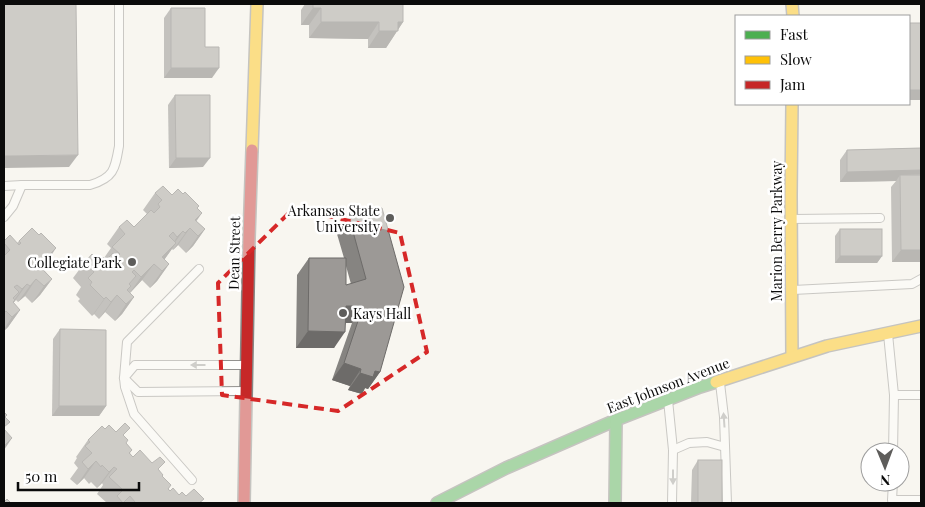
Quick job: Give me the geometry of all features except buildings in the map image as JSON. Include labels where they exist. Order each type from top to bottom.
[{"type":"street","name":"Dean Street","points":[[244,503],[249,238],[257,4]]},
{"type":"street","name":"Marion Berry Parkway","points":[[792,105],[792,357]]},
{"type":"street","name":"East Johnson Avenue","points":[[437,503],[506,468],[668,399],[720,380],[827,346],[921,326]]},
{"type":"street","points":[[615,503],[616,420]]},
{"type":"lane","points":[[4,186],[90,185],[110,176],[116,166],[119,146],[119,4]]},
{"type":"lane","points":[[4,217],[13,206],[22,185]]},
{"type":"lane","points":[[791,219],[880,218]]},
{"type":"lane","points":[[192,480],[134,414],[124,386],[124,378],[128,342],[199,269]]},
{"type":"lane","points":[[792,290],[912,284],[921,280]]},
{"type":"lane","points":[[888,333],[894,395],[893,442]]},
{"type":"lane","points":[[124,378],[135,365],[247,365]]},
{"type":"lane","points":[[124,378],[138,392],[246,391]]},
{"type":"lane","points":[[720,380],[724,417],[727,503]]},
{"type":"lane","points":[[894,395],[921,395]]},
{"type":"lane","points":[[668,399],[673,450],[672,503]]},
{"type":"lane","points":[[673,450],[689,443],[707,442],[725,447]]},
{"type":"lane","points":[[892,492],[892,500],[921,500]]},
{"type":"highlighted area","points":[[294,208],[400,233],[427,352],[338,411],[222,395],[218,283]]},
{"type":"traffic: fast","points":[[437,503],[506,468],[616,420],[716,382]]},
{"type":"traffic: fast","points":[[615,503],[616,420]]},
{"type":"traffic: slow","points":[[252,150],[257,4]]},
{"type":"traffic: slow","points":[[792,4],[793,15]]},
{"type":"traffic: slow","points":[[792,105],[792,357]]},
{"type":"traffic: slow","points":[[716,382],[827,346],[921,326]]},
{"type":"traffic: jam","points":[[244,503],[252,150]]},
{"type":"place","name":"Arkansas State University","points":[[390,218]]},
{"type":"place","name":"Collegiate Park","points":[[132,262]]},
{"type":"place","name":"Kays Hall","points":[[343,313]]}]
